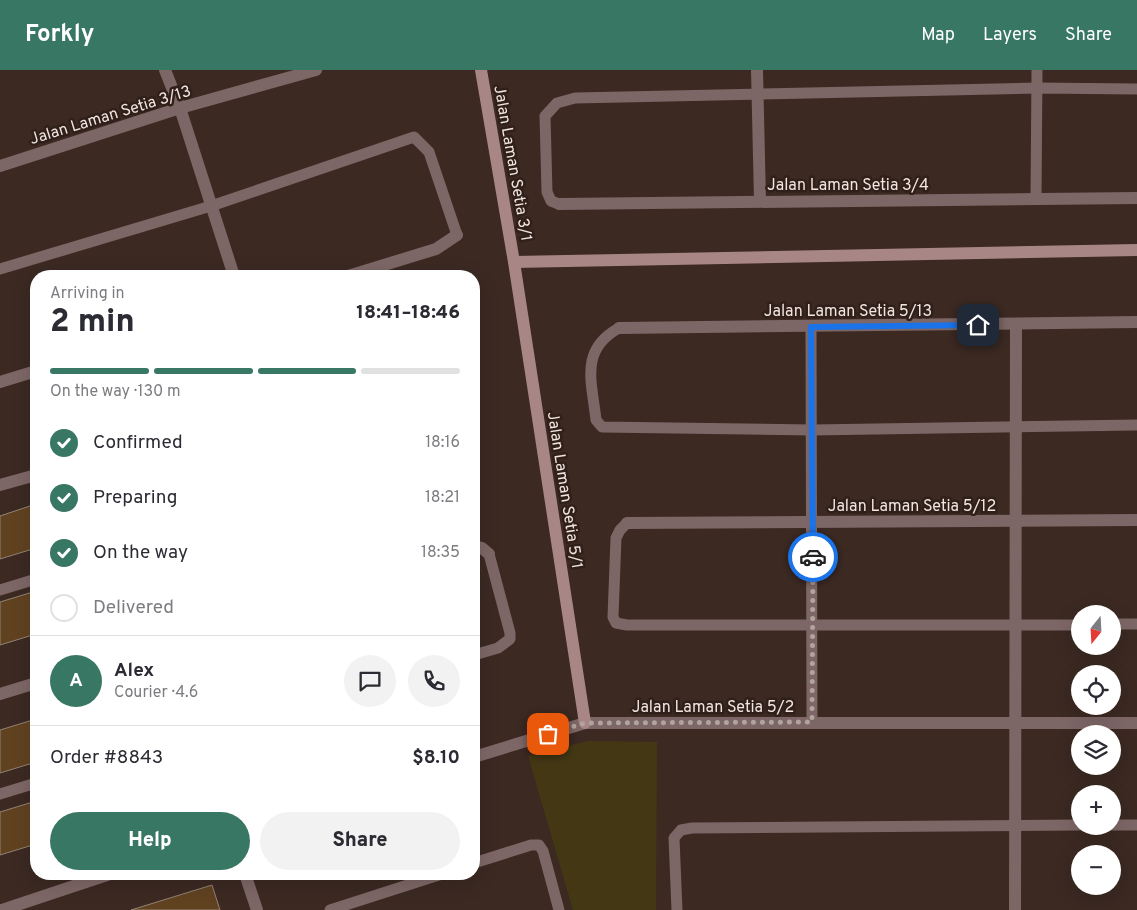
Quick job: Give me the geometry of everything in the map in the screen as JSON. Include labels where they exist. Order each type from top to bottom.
[{"type":"street","points":[[165,70],[180,108],[232,270]]},
{"type":"street","name":"Jalan Laman Setia 3/13","points":[[0,166],[180,108],[316,70]]},
{"type":"street","name":"Jalan Laman Setia 3/1","points":[[481,70],[514,262]]},
{"type":"street","points":[[757,70],[756,92],[760,201]]},
{"type":"street","name":"Jalan Laman Setia 3/4","points":[[559,204],[1137,198]]},
{"type":"street","points":[[368,270],[436,249],[457,235]]},
{"type":"street","points":[[514,262],[1137,250]]},
{"type":"street","name":"Jalan Laman Setia 5/1","points":[[514,262],[585,723]]},
{"type":"street","name":"Jalan Laman Setia 5/13","points":[[619,328],[1016,325],[1137,322]]},
{"type":"street","points":[[1015,910],[1016,325]]},
{"type":"street","points":[[0,382],[30,373]]},
{"type":"street","points":[[0,485],[30,477]]},
{"type":"street","name":"Jalan Laman Setia 5/12","points":[[627,523],[1137,520]]},
{"type":"street","points":[[480,548],[489,554]]},
{"type":"street","points":[[0,694],[30,685]]},
{"type":"street","name":"Jalan Laman Setia 5/2","points":[[480,756],[585,723],[1137,723]]},
{"type":"street","points":[[2,910],[92,880]]},
{"type":"street","points":[[247,880],[257,910]]},
{"type":"lane","points":[[1036,199],[1037,70]]},
{"type":"lane","points":[[559,204],[552,201],[546,192],[545,116],[556,103],[575,98],[756,92],[1038,88],[1137,89]]},
{"type":"lane","points":[[0,269],[210,206],[414,137],[429,152],[457,235]]},
{"type":"lane","points":[[811,327],[813,522],[812,722]]},
{"type":"lane","points":[[619,328],[605,335],[596,346],[590,361],[596,420],[602,427],[812,430],[1137,425]]},
{"type":"lane","points":[[627,523],[620,530],[616,538],[613,616],[616,623],[627,625],[812,626],[1015,627],[1071,625]]},
{"type":"lane","points":[[480,653],[498,648],[510,639],[489,554]]},
{"type":"lane","points":[[0,590],[30,581]]},
{"type":"lane","points":[[1121,624],[1137,624]]},
{"type":"lane","points":[[0,794],[30,785]]},
{"type":"lane","points":[[677,910],[674,838],[682,830],[692,828],[1071,825]]},
{"type":"lane","points":[[1121,825],[1137,825]]},
{"type":"lane","points":[[480,861],[531,845],[539,845],[543,851],[559,910]]},
{"type":"lane","points":[[330,910],[423,880]]},
{"type":"shaded area","points":[[588,741],[657,742],[656,910],[573,910],[528,756]]},
{"type":"building","points":[[30,506],[30,550],[0,559],[0,516]]},
{"type":"building","points":[[30,593],[30,636],[0,645],[0,602]]},
{"type":"building","points":[[30,721],[30,764],[0,773],[0,730]]},
{"type":"building","points":[[30,803],[30,846],[0,855],[0,812]]},
{"type":"building","points":[[212,885],[220,910],[131,910]]},
{"type":"way so far","points":[[548,734],[585,723],[812,722],[813,557]]},
{"type":"route","points":[[813,557],[811,327],[978,325]]}]
